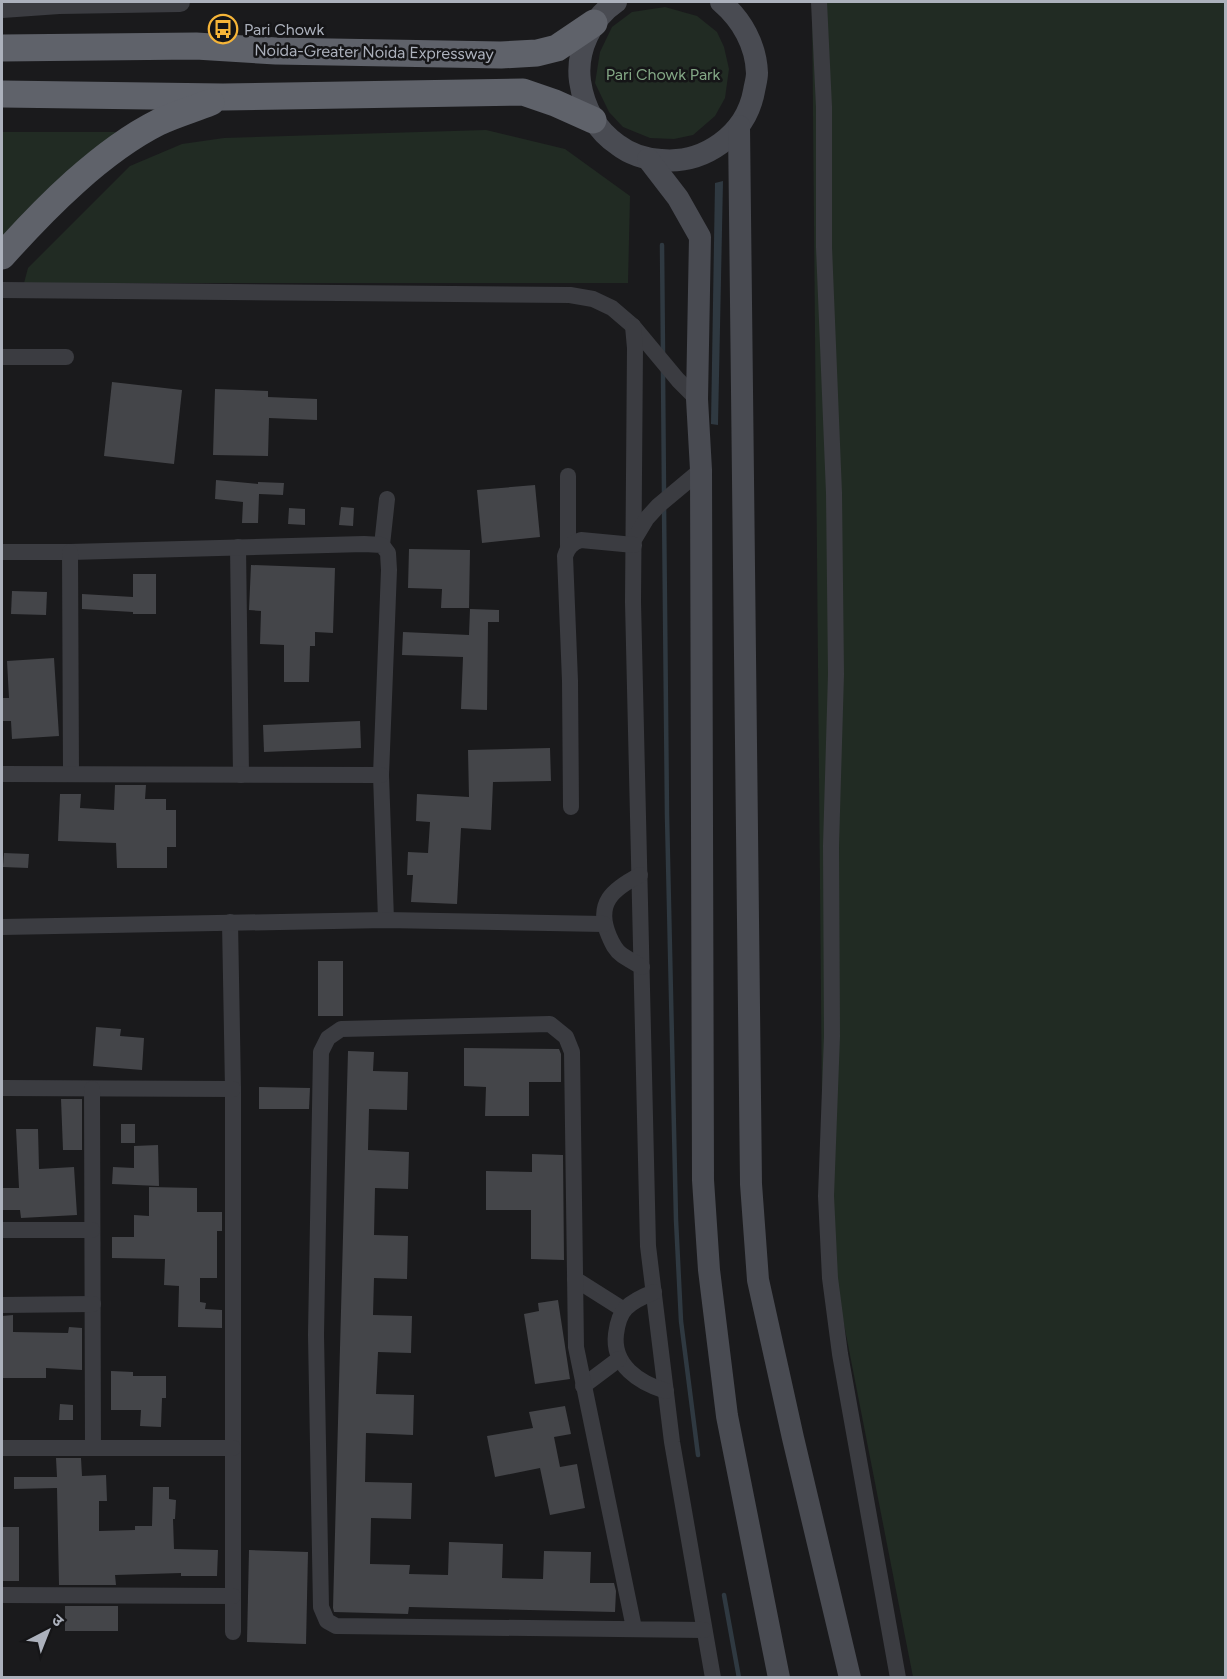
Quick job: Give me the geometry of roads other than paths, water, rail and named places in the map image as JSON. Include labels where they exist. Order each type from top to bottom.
[{"type":"highway","name":"Noida-Greater Noida Expressway","points":[[2,48],[196,46],[276,51],[501,56],[537,53],[557,48],[594,23]]},
{"type":"highway","points":[[2,94],[223,97],[523,92],[593,120]]},
{"type":"highway","points":[[2,256],[80,178],[126,142],[159,122],[223,97]]},
{"type":"main road","points":[[616,2],[609,6],[594,23],[583,46],[579,71],[582,97],[593,120],[617,145],[648,159],[674,162],[698,156],[721,144],[739,126],[752,102],[757,74],[753,46],[740,11],[721,2]]},
{"type":"main road","points":[[739,126],[751,1184],[758,1280],[850,1677]]},
{"type":"main road","points":[[648,159],[678,198],[700,237],[697,399],[701,470],[703,1179],[708,1247],[727,1416],[779,1677]]},
{"type":"street","points":[[2,8],[59,4],[180,2]]},
{"type":"street","points":[[819,2],[824,107],[824,248],[834,493],[836,663],[831,846],[831,1036],[826,1196],[830,1278],[840,1354],[897,1677]]},
{"type":"street","points":[[2,290],[570,295],[593,299],[612,308],[633,326],[678,381],[697,399]]},
{"type":"street","points":[[633,326],[635,348],[633,602],[648,1246],[672,1442],[713,1677]]},
{"type":"street","points":[[2,357],[66,357]]},
{"type":"street","points":[[635,542],[646,518],[701,470]]},
{"type":"street","points":[[568,476],[568,548],[565,556],[570,681],[571,807]]},
{"type":"street","points":[[386,920],[381,776],[389,570],[388,553],[382,545],[387,499]]},
{"type":"street","points":[[568,548],[574,542],[581,540],[635,542]]},
{"type":"street","points":[[2,552],[382,545]]},
{"type":"street","points":[[238,547],[241,775]]},
{"type":"street","points":[[70,552],[71,774]]},
{"type":"street","points":[[2,774],[381,776]]},
{"type":"street","points":[[640,875],[621,885],[612,894],[606,903],[604,924],[613,946],[620,954],[642,967]]},
{"type":"street","points":[[2,927],[386,920],[604,924]]},
{"type":"street","points":[[230,922],[233,1089],[233,1632]]},
{"type":"street","points":[[634,1628],[576,1347],[572,1052],[566,1037],[550,1024],[341,1029],[328,1038],[321,1052],[316,1335],[321,1607],[327,1621],[336,1626],[705,1630]]},
{"type":"street","points":[[2,1088],[233,1089]]},
{"type":"street","points":[[92,1089],[93,1448]]},
{"type":"street","points":[[2,1230],[92,1230]]},
{"type":"street","points":[[575,1279],[624,1310]]},
{"type":"street","points":[[654,1292],[637,1300],[624,1310],[617,1327],[615,1343],[619,1359],[633,1376],[652,1387],[666,1391]]},
{"type":"street","points":[[2,1305],[93,1304]]},
{"type":"street","points":[[583,1386],[619,1359]]},
{"type":"street","points":[[2,1448],[233,1448]]},
{"type":"street","points":[[2,1595],[233,1596]]},
{"type":"waterway","points":[[662,245],[663,353]]},
{"type":"waterway","points":[[663,370],[664,494]]},
{"type":"waterway","points":[[664,505],[667,815],[676,1220],[681,1321],[698,1455]]},
{"type":"waterway","points":[[724,1595],[739,1678]]},
{"type":"place","name":"Pari Chowk","points":[[223,29]]},
{"type":"park label","name":"Pari Chowk Park","points":[[663,74]]}]
